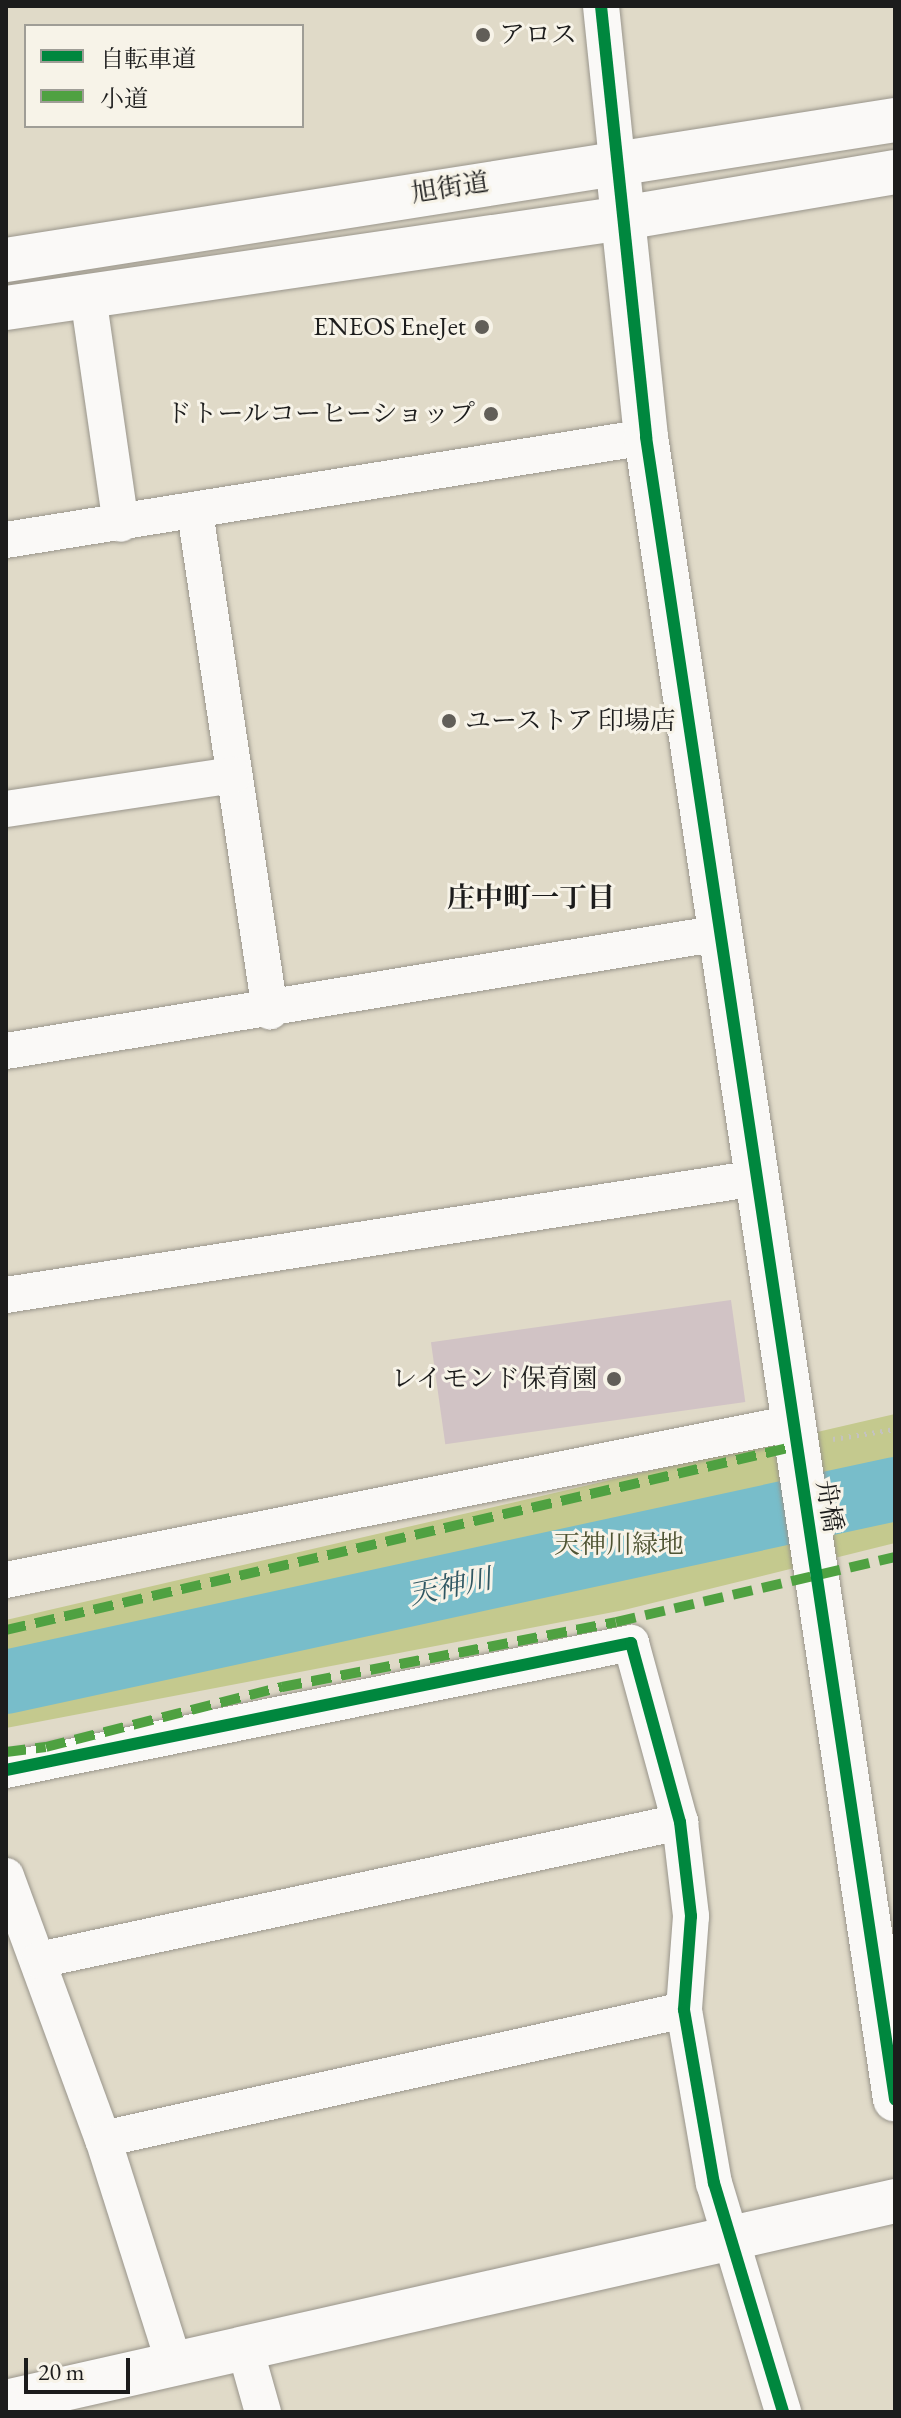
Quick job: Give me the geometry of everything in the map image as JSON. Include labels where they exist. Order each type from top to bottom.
[{"type":"street","points":[[601,6],[617,161]]},
{"type":"street","name":"旭街道","points":[[6,260],[617,161],[895,120]]},
{"type":"street","name":"舟橋","points":[[617,161],[646,437],[895,2099]]},
{"type":"street","name":"旭街道","points":[[6,308],[623,218],[895,172]]},
{"type":"street","points":[[88,296],[121,524]]},
{"type":"street","points":[[6,540],[121,524],[646,437]]},
{"type":"street","points":[[195,512],[270,1011]]},
{"type":"street","points":[[6,809],[233,775]]},
{"type":"street","points":[[6,1051],[270,1011],[720,933]]},
{"type":"street","points":[[6,1295],[757,1178]]},
{"type":"street","points":[[6,1580],[796,1440]]},
{"type":"street","points":[[6,1770],[631,1643],[680,1822],[691,1916],[684,2010],[714,2183],[783,2412]]},
{"type":"street","points":[[39,1960],[680,1822]]},
{"type":"street","points":[[6,1876],[103,2139],[173,2360]]},
{"type":"street","points":[[103,2139],[684,2010]]},
{"type":"street","points":[[6,2402],[173,2360],[895,2201]]},
{"type":"street","points":[[244,2345],[263,2412]]},
{"type":"path","points":[[796,1440],[895,1429]]},
{"type":"green space","name":"天神川緑地","points":[[895,1414],[895,1543],[624,1610],[6,1728],[6,1620]]},
{"type":"building","points":[[731,1300],[745,1402],[445,1444],[431,1342]]},
{"type":"waterway","name":"天神川","points":[[6,1682],[895,1489]]},
{"type":"marked path","points":[[6,1630],[797,1446]]},
{"type":"marked path","points":[[6,1752],[46,1747],[282,1687],[616,1622],[895,1557]]},
{"type":"cycle path","points":[[601,6],[646,437],[895,2099]]},
{"type":"cycle path","points":[[6,1770],[631,1643],[680,1822],[691,1916],[684,2010],[714,2183],[783,2412]]},
{"type":"place","name":"アロス","points":[[483,35]]},
{"type":"place","name":"ENEOS EneJet","points":[[482,327]]},
{"type":"place","name":"ドトールコーヒーショップ","points":[[491,414]]},
{"type":"place","name":"ユーストア 印場店","points":[[449,721]]},
{"type":"place","name":"レイモンド保育園","points":[[614,1379]]},
{"type":"district","name":"庄中町一丁目","points":[[531,897]]}]
